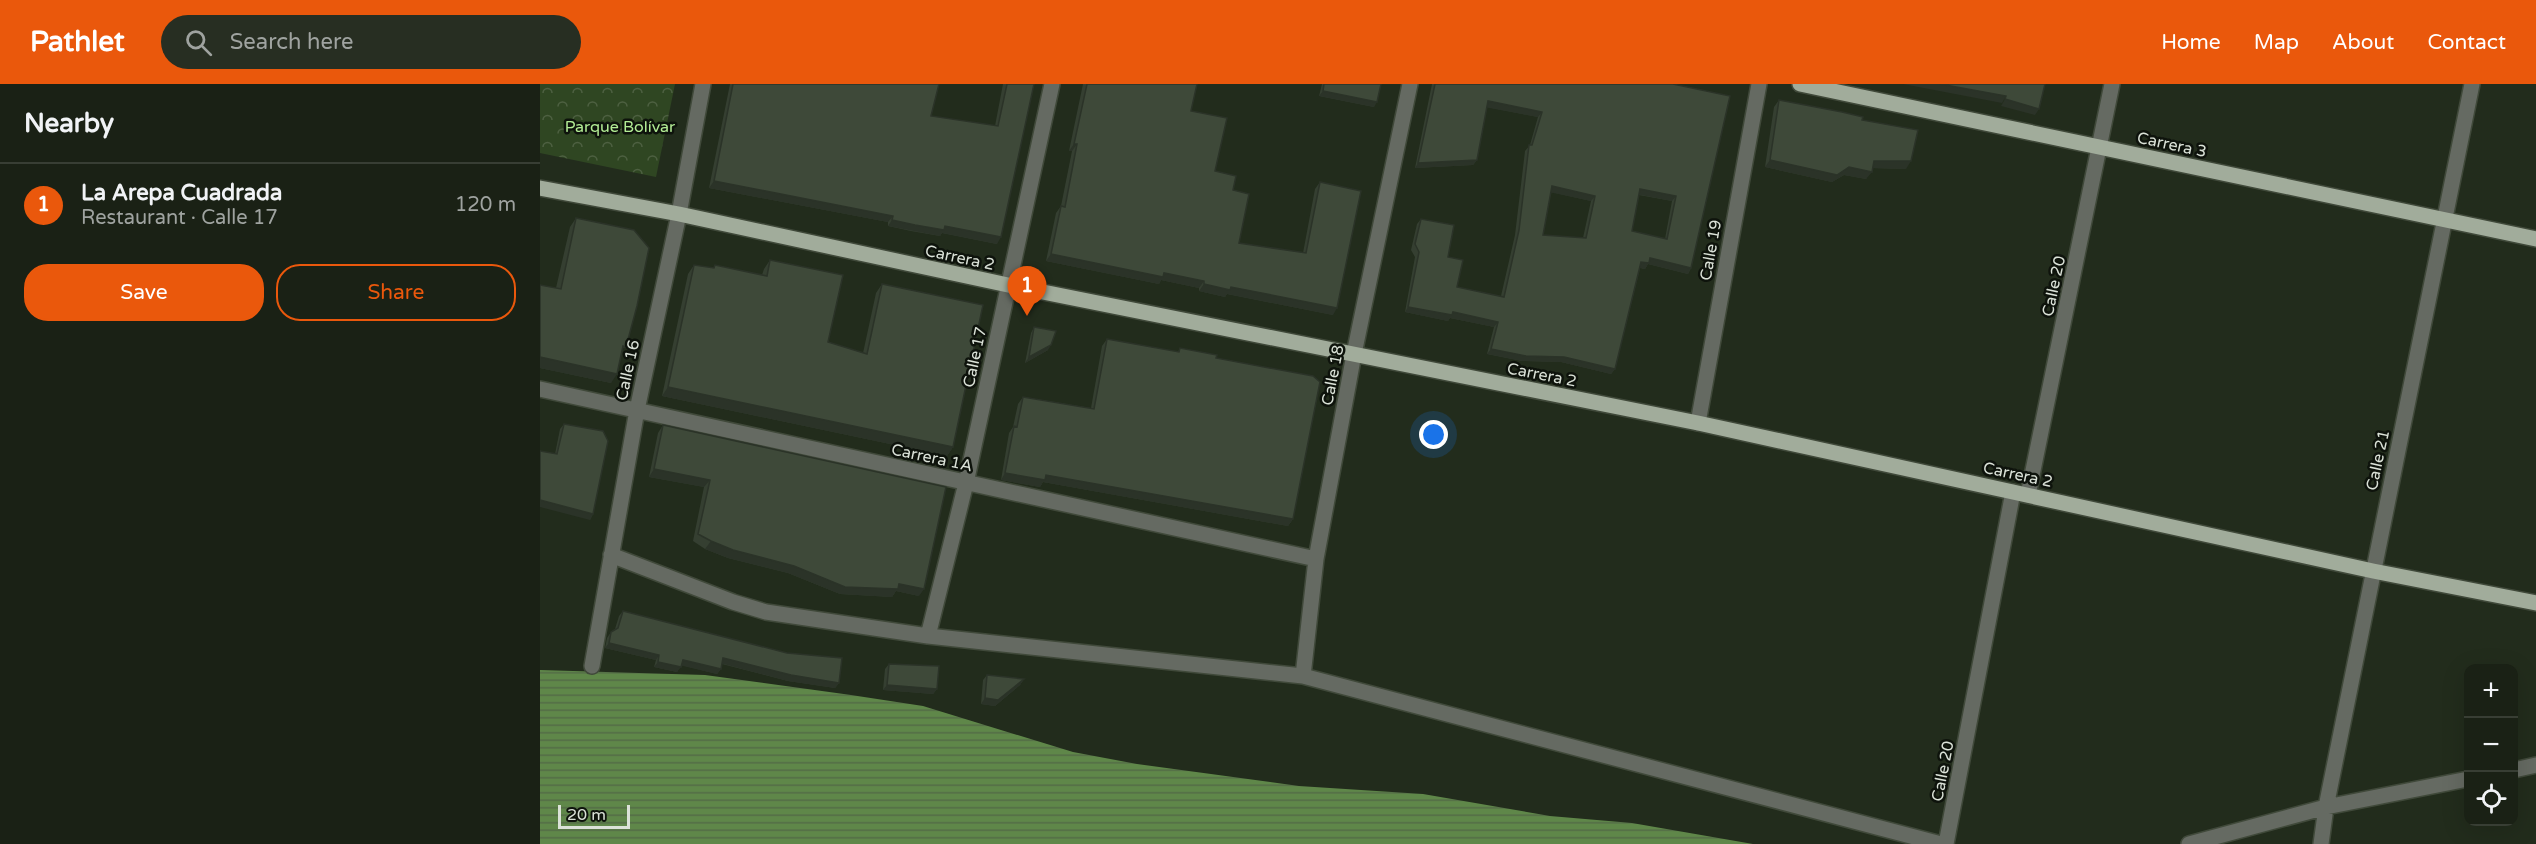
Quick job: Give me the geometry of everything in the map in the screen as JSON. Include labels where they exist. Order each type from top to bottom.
[{"type":"main road","name":"Carrera 3","points":[[1800,84],[2444,222],[2536,239]]},
{"type":"main road","name":"Carrera 2","points":[[540,188],[679,214],[1008,285],[1698,423],[2373,571],[2536,603]]},
{"type":"street","name":"Calle 16","points":[[592,666],[637,410],[679,214],[702,84]]},
{"type":"street","name":"Calle 17","points":[[928,636],[966,483],[1052,84]]},
{"type":"street","name":"Calle 18","points":[[1303,676],[1316,559],[1354,354],[1410,84]]},
{"type":"street","name":"Calle 19","points":[[1698,423],[1759,84]]},
{"type":"street","name":"Calle 20","points":[[1946,844],[2020,493],[2100,147],[2112,84]]},
{"type":"street","name":"Calle 21","points":[[2321,844],[2326,807],[2472,84]]},
{"type":"street","name":"Carrera 1A","points":[[540,389],[1316,559]]},
{"type":"street","points":[[611,555],[733,602],[766,612],[928,636],[1303,676],[1941,844]]},
{"type":"street","points":[[2518,769],[2536,765]]},
{"type":"street","points":[[2189,844],[2326,807],[2464,780]]},
{"type":"green space","name":"Parque Bolívar","points":[[540,84],[675,84],[656,177],[540,153]]},
{"type":"shaded area","points":[[540,670],[705,675],[851,695],[923,706],[1073,752],[1137,764],[1299,786],[1423,794],[1550,816],[1632,823],[1753,844],[540,844]]},
{"type":"building","points":[[733,84],[939,84],[931,116],[998,126],[1007,84],[1034,84],[1001,237],[945,226],[944,230],[915,225],[892,220],[893,216],[714,181]]},
{"type":"building","points":[[1087,84],[1197,84],[1191,111],[1227,118],[1215,171],[1236,176],[1233,190],[1249,194],[1239,243],[1306,253],[1320,182],[1361,191],[1337,308],[1231,287],[1230,290],[1204,284],[1204,281],[1164,273],[1163,277],[1051,254],[1061,206],[1065,207],[1077,144],[1074,144]]},
{"type":"building","points":[[1324,84],[1381,84],[1377,102],[1323,91]]},
{"type":"building","points":[[1435,84],[1673,84],[1730,96],[1691,268],[1650,258],[1649,263],[1641,262],[1615,369],[1564,357],[1526,356],[1491,349],[1498,322],[1453,312],[1452,315],[1408,307],[1419,252],[1415,244],[1421,219],[1454,225],[1448,257],[1463,260],[1457,287],[1504,297],[1519,230],[1529,145],[1532,145],[1542,112],[1488,101],[1477,160],[1418,163]],"holes":[[[1552,186],[1595,196],[1586,238],[1543,235]],[[1640,189],[1676,196],[1667,239],[1632,231]]]},
{"type":"building","points":[[1940,84],[2045,84],[2039,109],[2005,99],[2006,96]]},
{"type":"building","points":[[1779,100],[1863,117],[1862,120],[1918,130],[1911,161],[1874,161],[1872,172],[1849,167],[1837,175],[1770,160]]},
{"type":"building","points":[[576,218],[634,230],[649,248],[637,306],[626,347],[623,346],[617,374],[540,357],[540,285],[561,289]]},
{"type":"building","points":[[770,260],[843,275],[828,342],[867,354],[882,284],[983,305],[953,447],[668,387],[694,265],[714,268],[715,265],[767,276]]},
{"type":"building","points":[[1034,327],[1056,331],[1051,345],[1029,357]]},
{"type":"building","points":[[1107,339],[1179,352],[1180,348],[1217,355],[1216,358],[1313,376],[1320,382],[1293,519],[1046,475],[1045,480],[1005,473],[1014,426],[1017,427],[1023,397],[1094,409]]},
{"type":"building","points":[[564,424],[603,431],[608,441],[593,514],[540,500],[540,451],[557,454]]},
{"type":"building","points":[[663,425],[946,487],[924,589],[899,584],[898,589],[845,587],[794,566],[733,550],[698,534],[710,480],[654,469]]},
{"type":"building","points":[[623,611],[787,653],[842,658],[839,683],[791,675],[723,658],[721,669],[683,660],[681,667],[658,662],[659,655],[609,643],[611,632],[618,628]]},
{"type":"building","points":[[889,664],[939,666],[937,689],[887,685]]},
{"type":"building","points":[[987,675],[1024,679],[998,700],[985,698]]},
{"type":"place","name":"La Arepa Cuadrada","points":[[1027,316]]}]
